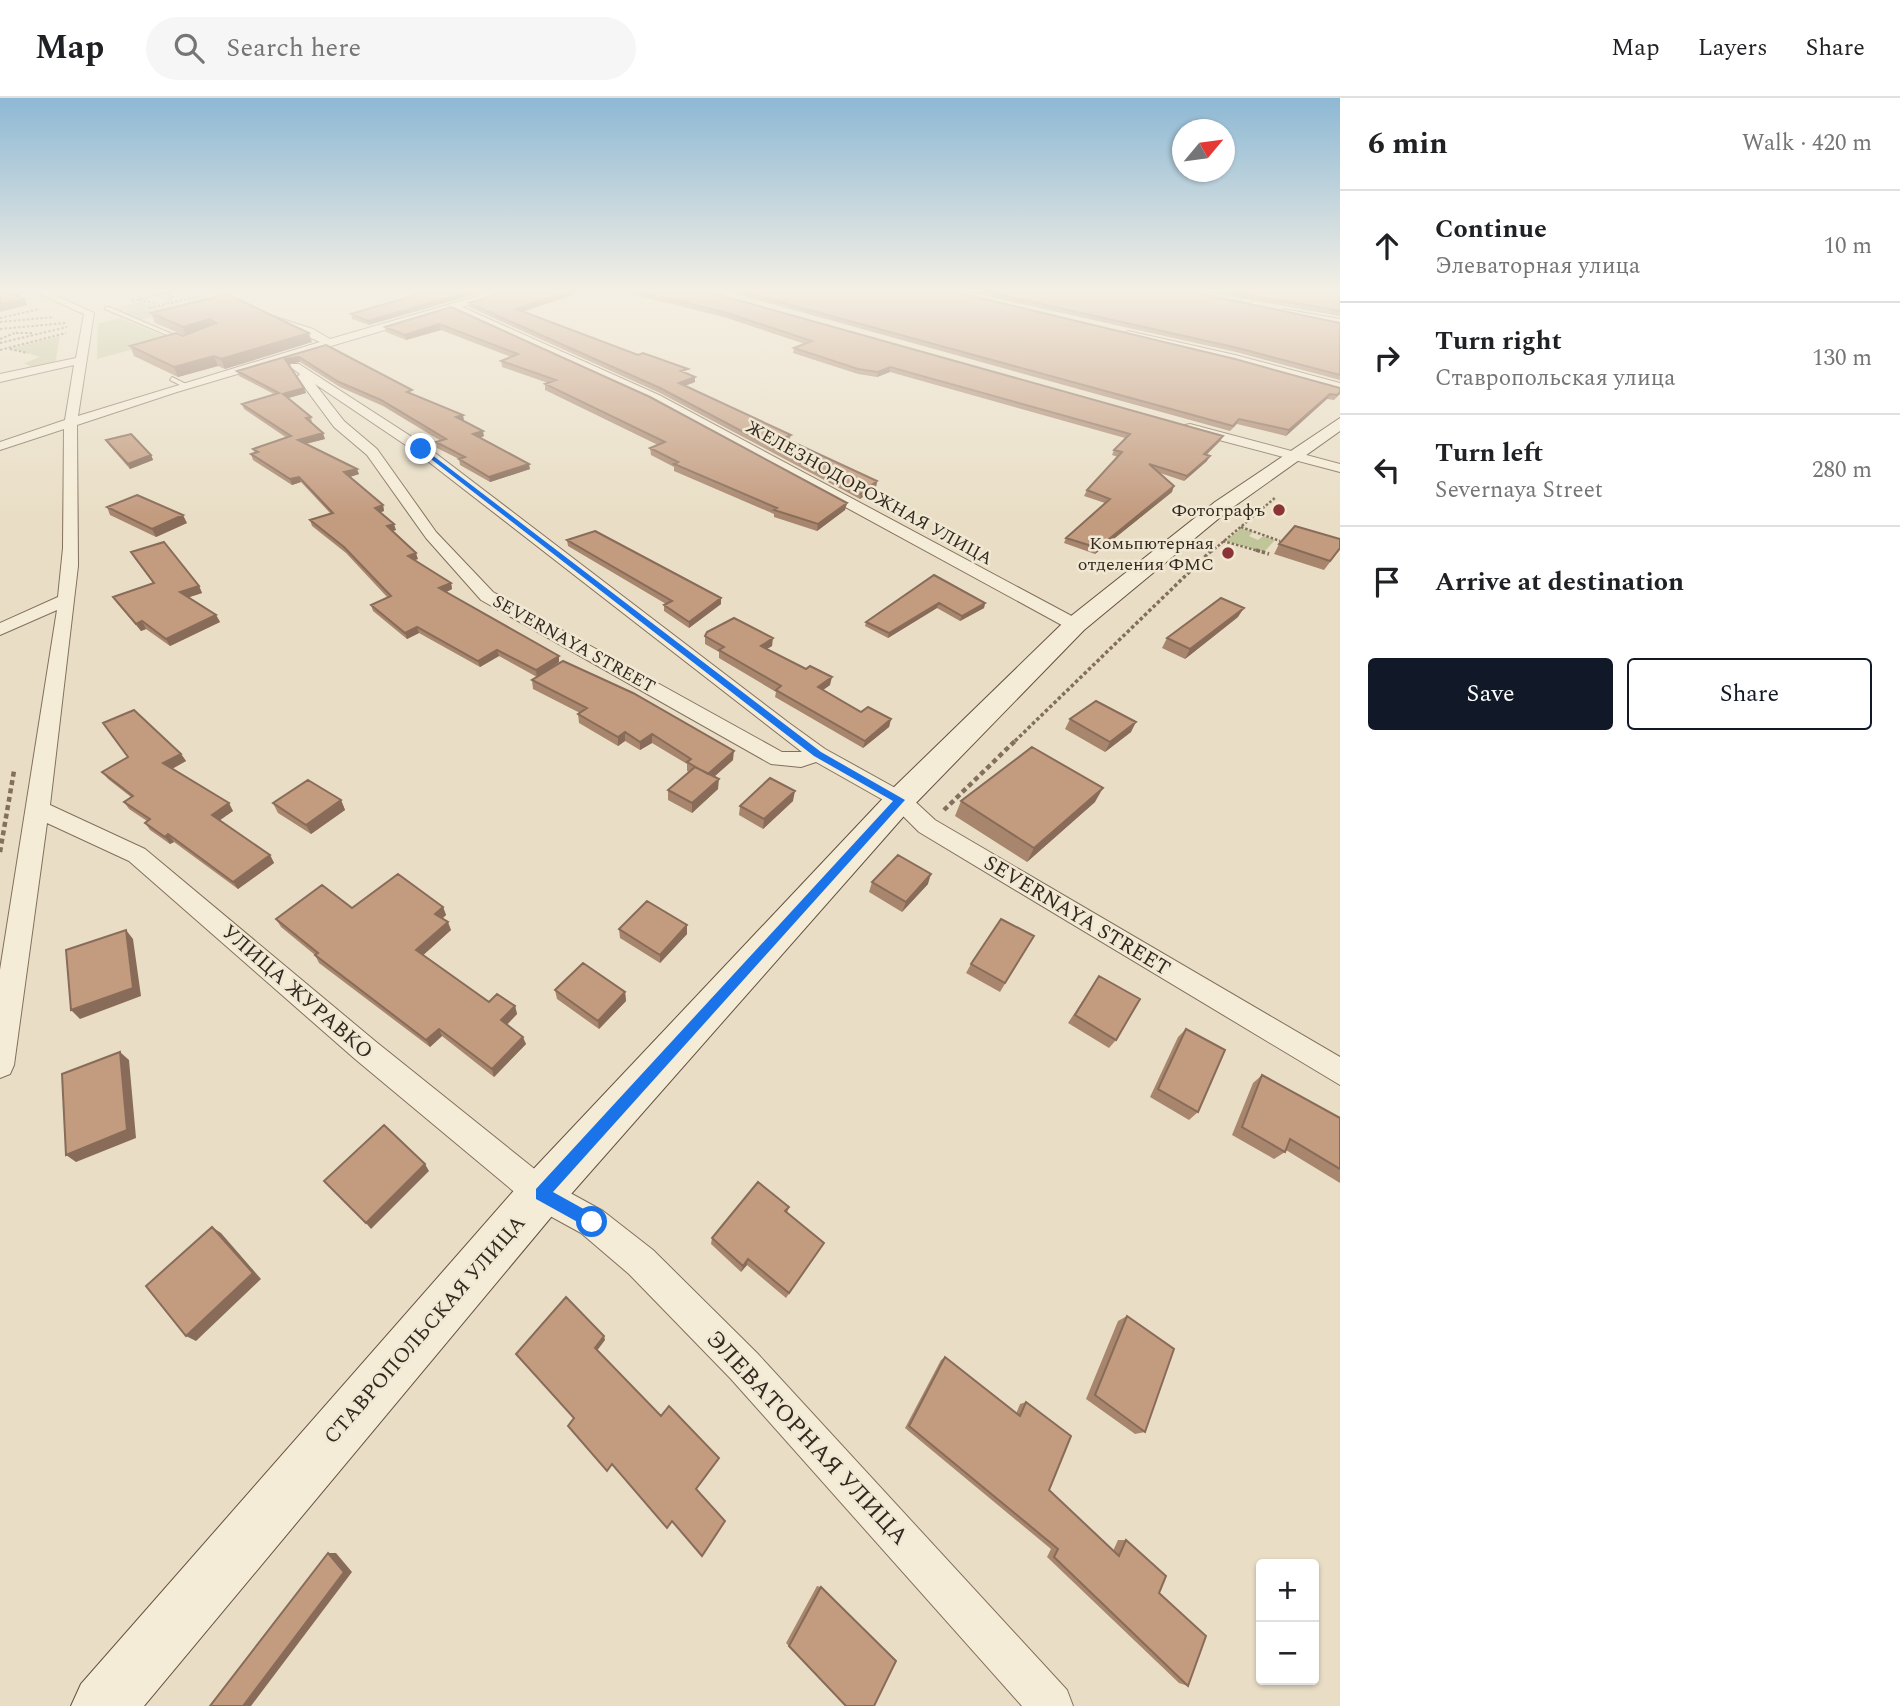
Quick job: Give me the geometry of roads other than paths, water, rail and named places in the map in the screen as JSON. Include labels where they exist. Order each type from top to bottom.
[{"type":"street","points":[[0,378],[54,366]]},
{"type":"street","points":[[0,1065],[16,940],[40,810],[65,600],[74,513],[70,491],[71,421],[81,366]]},
{"type":"street","points":[[0,446],[184,386],[271,366]]},
{"type":"street","name":"SEVERNAYA STREET","points":[[292,366],[339,424],[372,452],[431,535],[487,596],[778,759],[801,760],[818,754]]},
{"type":"street","name":"SEVERNAYA STREET","points":[[295,366],[421,449],[818,754],[1340,1072]]},
{"type":"street","name":"ЖЕЛЕЗНОДОРОЖНАЯ УЛИЦА","points":[[584,366],[655,398],[1076,625]]},
{"type":"street","points":[[1264,366],[1340,387]]},
{"type":"street","points":[[1173,423],[1340,468]]},
{"type":"street","name":"СТАВРОПОЛЬСКАЯ УЛИЦА","points":[[103,1706],[541,1194],[913,813],[1076,625],[1222,506],[1306,460],[1340,423]]},
{"type":"street","points":[[0,630],[65,600]]},
{"type":"street","name":"УЛИЦА ЖУРАВКО","points":[[40,810],[138,855],[365,1050],[541,1194]]},
{"type":"street","name":"ЭЛЕВАТОРНАЯ УЛИЦА","points":[[541,1194],[592,1222],[641,1262],[744,1366],[1051,1706]]},
{"type":"lane","points":[[172,379],[184,386]]},
{"type":"place","name":"Фотографъ","points":[[1279,510]]},
{"type":"place","name":"Комьпютерная отделения ФМС","points":[[1228,553]]}]
